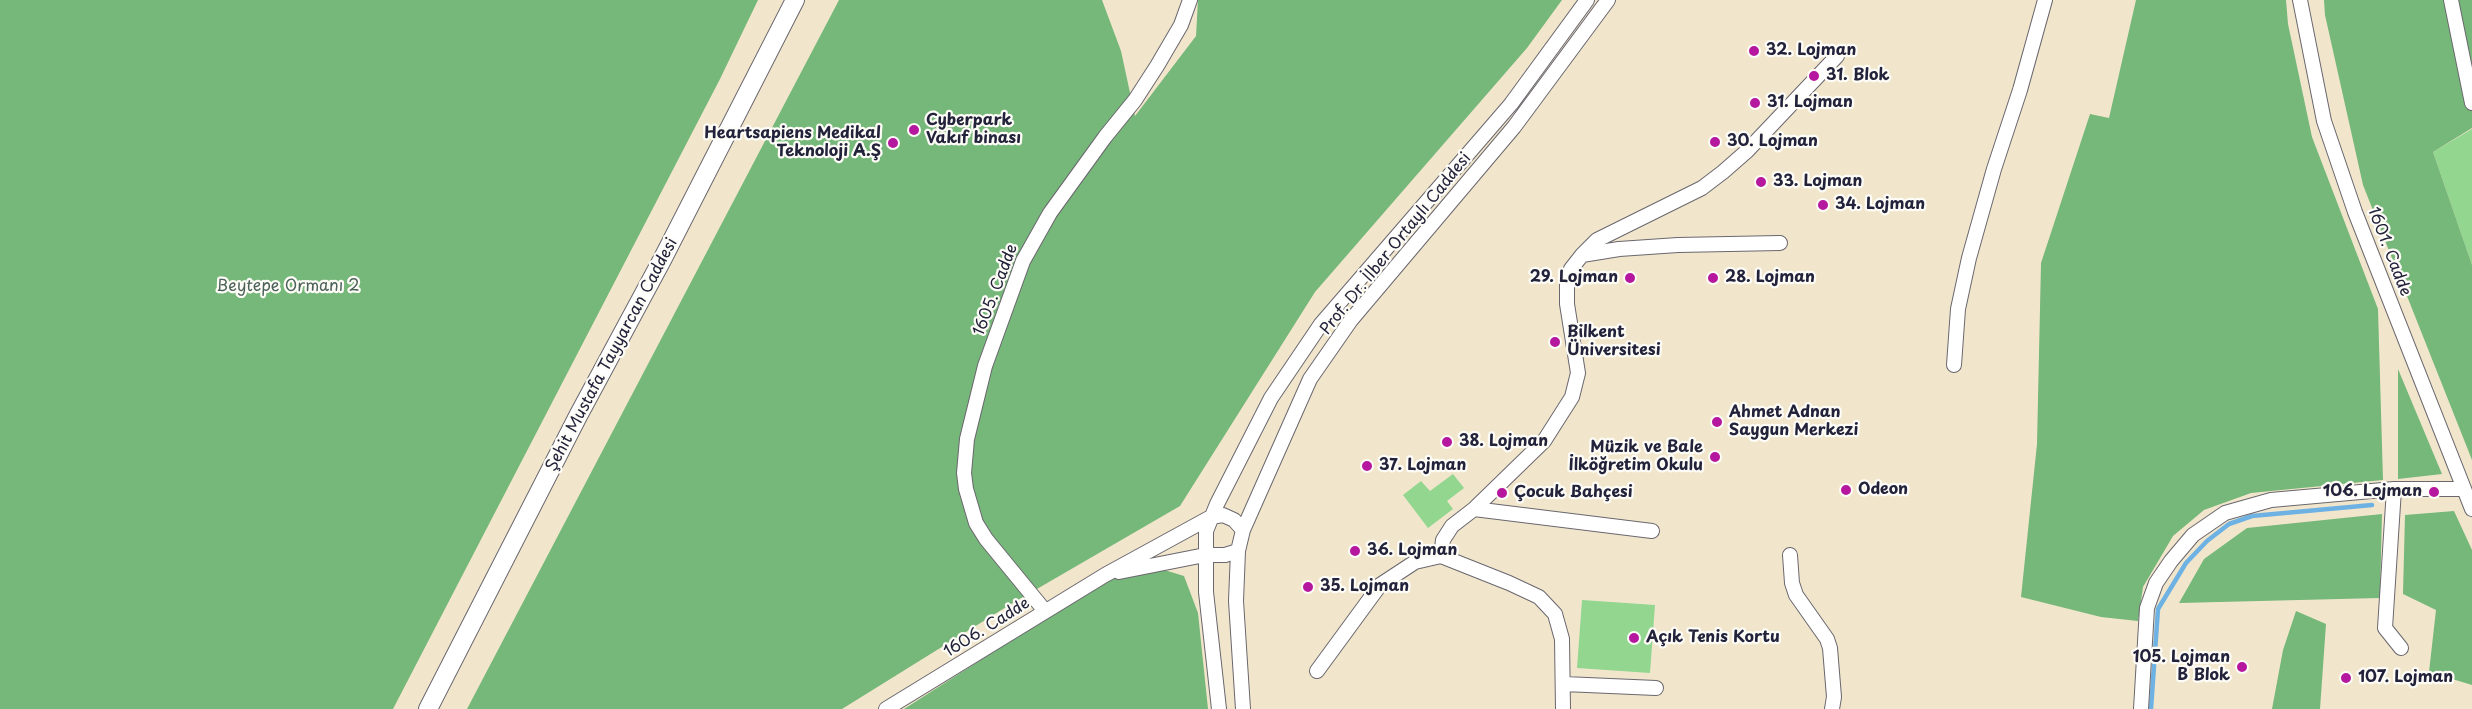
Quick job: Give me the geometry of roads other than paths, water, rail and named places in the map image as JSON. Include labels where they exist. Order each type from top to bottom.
[{"type":"main road","name":"Şehit Mustafa Tayyarcan Caddesi","points":[[428,709],[795,0]]},
{"type":"street","name":"1605. Cadde","points":[[1046,611],[986,539],[976,522],[966,489],[964,473],[967,439],[985,366],[1023,261],[1050,213],[1105,136],[1135,100],[1157,66],[1181,25],[1190,0]]},
{"type":"street","name":"Prof. Dr. İlber Ortaylı Caddesi","points":[[1219,709],[1206,591],[1206,531],[1271,398],[1321,324],[1511,104],[1587,0]]},
{"type":"street","name":"Prof. Dr. İlber Ortaylı Caddesi","points":[[1243,709],[1236,602],[1238,551],[1242,530],[1311,379],[1351,320],[1514,127],[1608,0]]},
{"type":"street","points":[[1954,365],[1958,309],[1970,258],[2045,0]]},
{"type":"street","name":"1601. Cadde","points":[[2300,0],[2324,121],[2355,212],[2472,509]]},
{"type":"street","points":[[2451,0],[2472,103]]},
{"type":"street","points":[[1441,556],[1443,540],[1452,526],[1474,509],[1544,441],[1572,397],[1578,373],[1567,304],[1567,284],[1571,269],[1582,255],[1597,240],[1702,188],[1723,172],[1747,151],[1837,56]]},
{"type":"street","points":[[1582,255],[1619,249],[1678,245],[1780,243]]},
{"type":"street","points":[[2140,709],[2147,608],[2156,583],[2193,535],[2224,513],[2271,500],[2394,489],[2463,489]]},
{"type":"street","points":[[2394,489],[2385,628],[2401,648]]},
{"type":"street","points":[[1474,509],[1652,531]]},
{"type":"street","points":[[1211,517],[1222,515],[1234,520],[1242,530]]},
{"type":"street","name":"1606. Cadde","points":[[886,709],[1105,575],[1211,517]]},
{"type":"street","points":[[1205,555],[1224,555],[1238,551]]},
{"type":"street","name":"1606. Cadde","points":[[1105,575],[1205,555]]},
{"type":"street","points":[[1790,555],[1792,583],[1796,595],[1827,639],[1830,648],[1834,697],[1832,709]]},
{"type":"street","points":[[1317,671],[1380,585],[1414,562],[1441,556],[1509,582],[1539,597],[1555,614],[1560,631],[1564,684],[1563,709]]},
{"type":"street","points":[[1564,684],[1656,688]]},
{"type":"waterway","points":[[2151,709],[2158,609],[2186,563],[2207,541],[2229,524],[2252,516],[2372,505]]},
{"type":"place","name":"32. Lojman","points":[[1754,51]]},
{"type":"place","name":"31. Blok","points":[[1814,76]]},
{"type":"place","name":"31. Lojman","points":[[1755,103]]},
{"type":"place","name":"Cyberpark Vakıf binası","points":[[914,130]]},
{"type":"place","name":"30. Lojman","points":[[1715,142]]},
{"type":"place","name":"Heartsapiens Medikal Teknoloji A.Ş","points":[[893,143]]},
{"type":"place","name":"33. Lojman","points":[[1761,182]]},
{"type":"place","name":"34. Lojman","points":[[1823,205]]},
{"type":"place","name":"29. Lojman","points":[[1630,278]]},
{"type":"place","name":"28. Lojman","points":[[1713,278]]},
{"type":"place","name":"Bilkent Üniversitesi","points":[[1555,342]]},
{"type":"place","name":"Ahmet Adnan Saygun Merkezi","points":[[1717,422]]},
{"type":"place","name":"38. Lojman","points":[[1447,442]]},
{"type":"place","name":"Müzik ve Bale İlköğretim Okulu","points":[[1715,457]]},
{"type":"place","name":"37. Lojman","points":[[1367,466]]},
{"type":"place","name":"Odeon","points":[[1846,490]]},
{"type":"place","name":"106. Lojman","points":[[2434,492]]},
{"type":"place","name":"Çocuk Bahçesi","points":[[1502,493]]},
{"type":"place","name":"36. Lojman","points":[[1355,551]]},
{"type":"place","name":"35. Lojman","points":[[1308,587]]},
{"type":"place","name":"Açık Tenis Kortu","points":[[1634,638]]},
{"type":"place","name":"105. Lojman B Blok","points":[[2242,667]]},
{"type":"place","name":"107. Lojman","points":[[2346,678]]},
{"type":"park label","name":"Beytepe Ormanı 2","points":[[288,287]]}]
